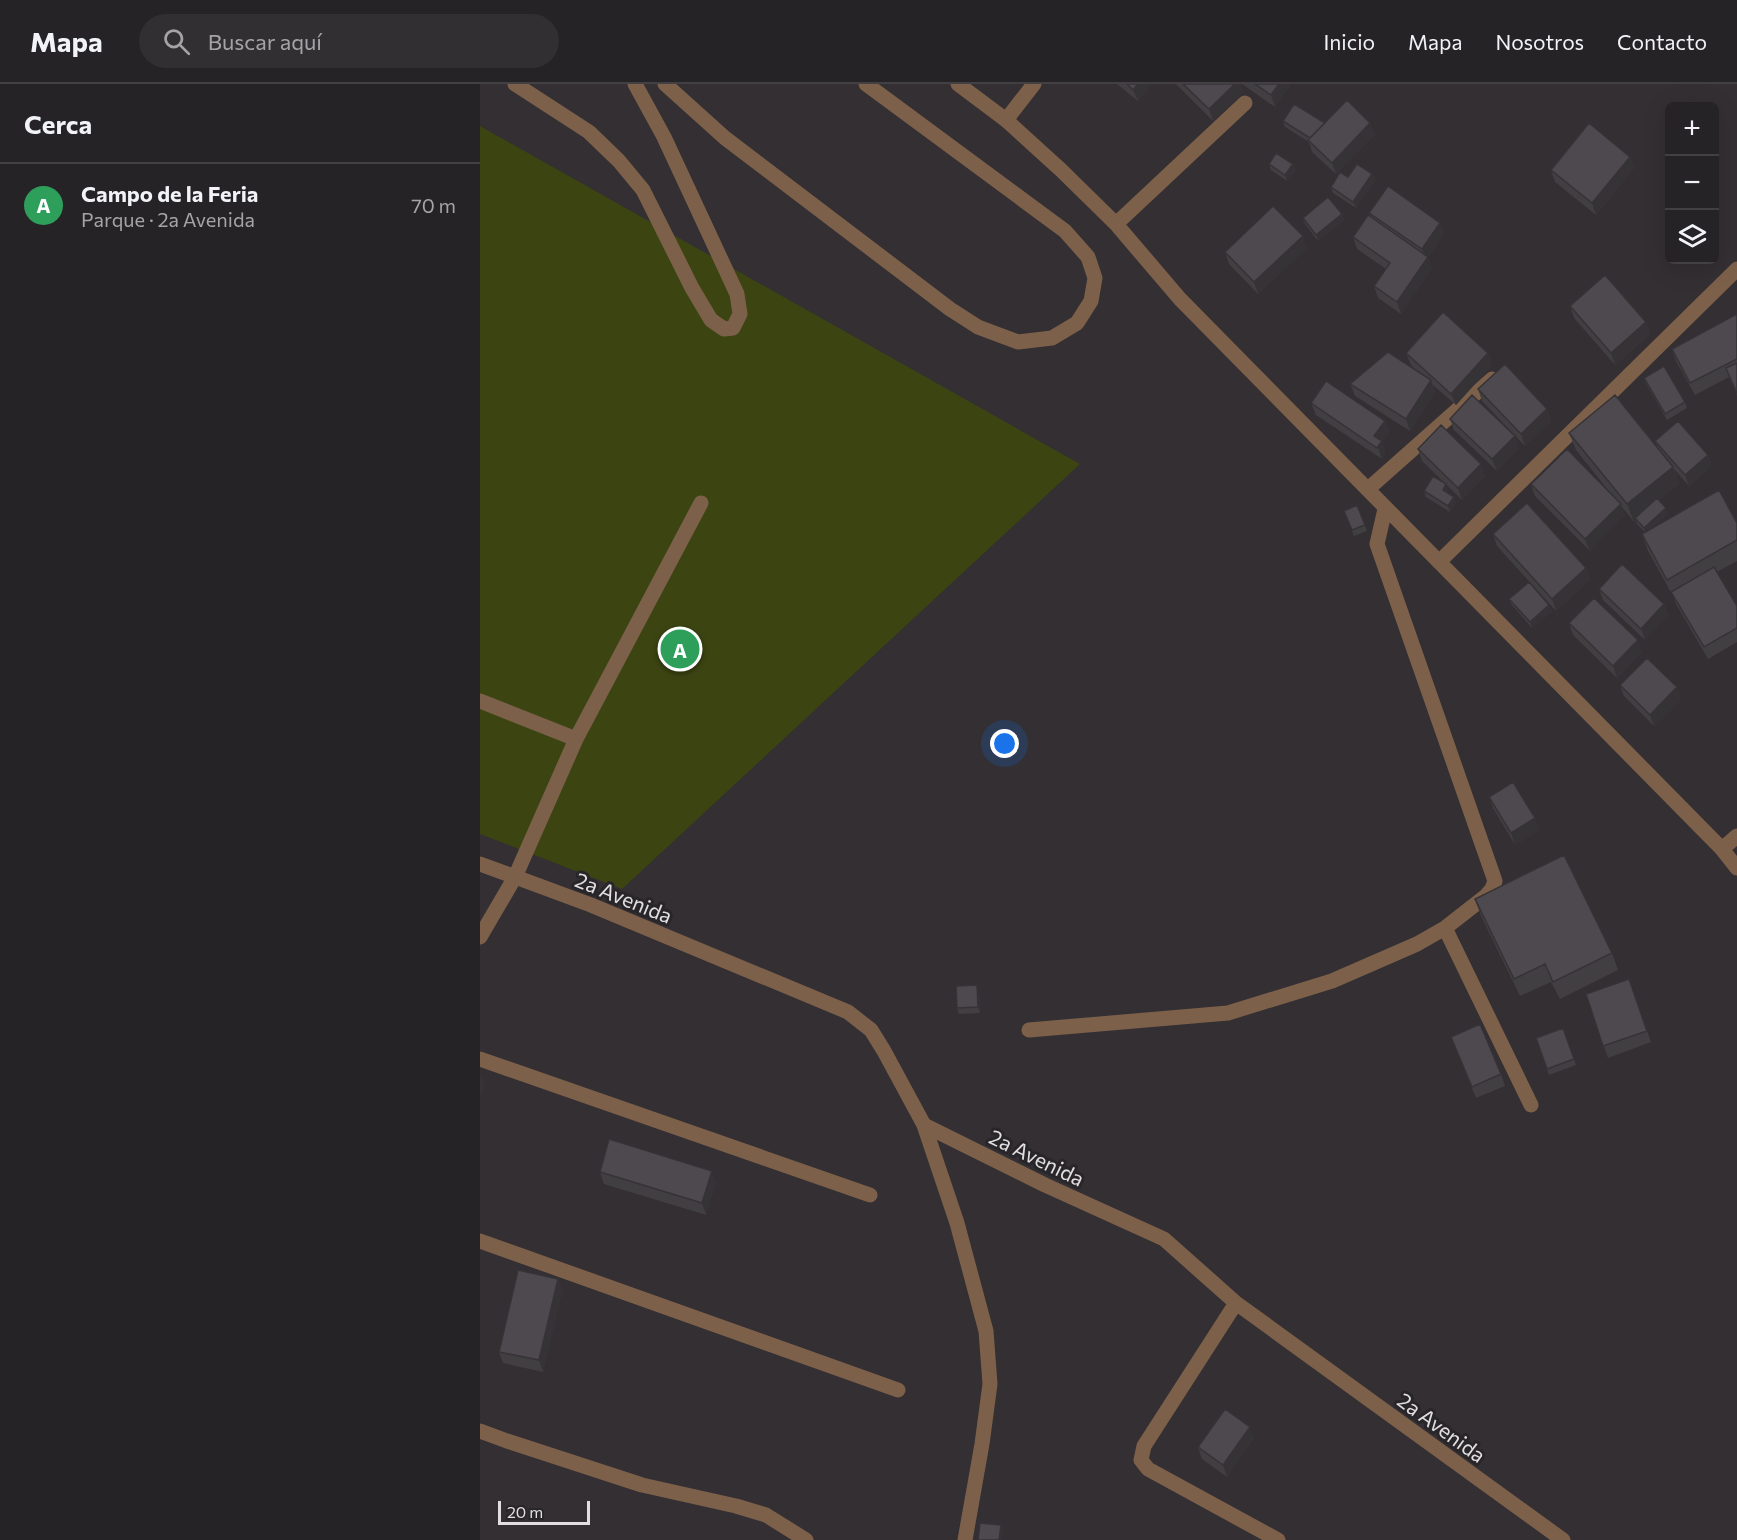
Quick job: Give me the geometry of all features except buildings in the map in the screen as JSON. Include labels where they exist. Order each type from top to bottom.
[{"type":"street","points":[[515,84],[589,132],[619,161],[643,190],[692,288],[711,320],[724,329],[733,328],[740,314],[737,294],[664,137],[635,84]]},
{"type":"street","points":[[665,84],[725,138],[978,327],[1018,342],[1052,338],[1077,323],[1091,301],[1095,278],[1088,257],[1065,231],[866,84]]},
{"type":"street","points":[[958,84],[1006,120],[1116,224],[1180,298],[1385,509],[1722,849],[1737,868]]},
{"type":"street","points":[[1006,120],[1034,84]]},
{"type":"street","points":[[1116,224],[1245,103]]},
{"type":"street","points":[[1439,562],[1737,269]]},
{"type":"street","points":[[1368,489],[1492,379]]},
{"type":"street","points":[[480,937],[515,877],[576,739],[701,503]]},
{"type":"street","points":[[1029,1029],[1228,1013],[1332,981],[1417,944],[1445,928],[1492,889],[1495,881],[1377,544],[1385,509]]},
{"type":"street","points":[[480,701],[576,739]]},
{"type":"street","points":[[1722,849],[1737,836]]},
{"type":"street","name":"2a Avenida","points":[[480,864],[591,904],[848,1012],[871,1030],[924,1125],[1045,1185],[1164,1239],[1236,1303],[1563,1540]]},
{"type":"street","points":[[1445,928],[1531,1105]]},
{"type":"street","points":[[480,1059],[870,1194]]},
{"type":"street","points":[[924,1125],[957,1223],[986,1331],[990,1384],[965,1540]]},
{"type":"street","points":[[480,1241],[898,1390]]},
{"type":"street","points":[[1236,1303],[1144,1446],[1141,1460],[1148,1469],[1278,1540]]},
{"type":"street","points":[[480,1431],[507,1442],[642,1485],[700,1497],[766,1515],[807,1540]]},
{"type":"green space","points":[[480,126],[1080,464],[622,889],[480,834]]},
{"type":"place","name":"Campo de la Feria","points":[[680,649]]}]
